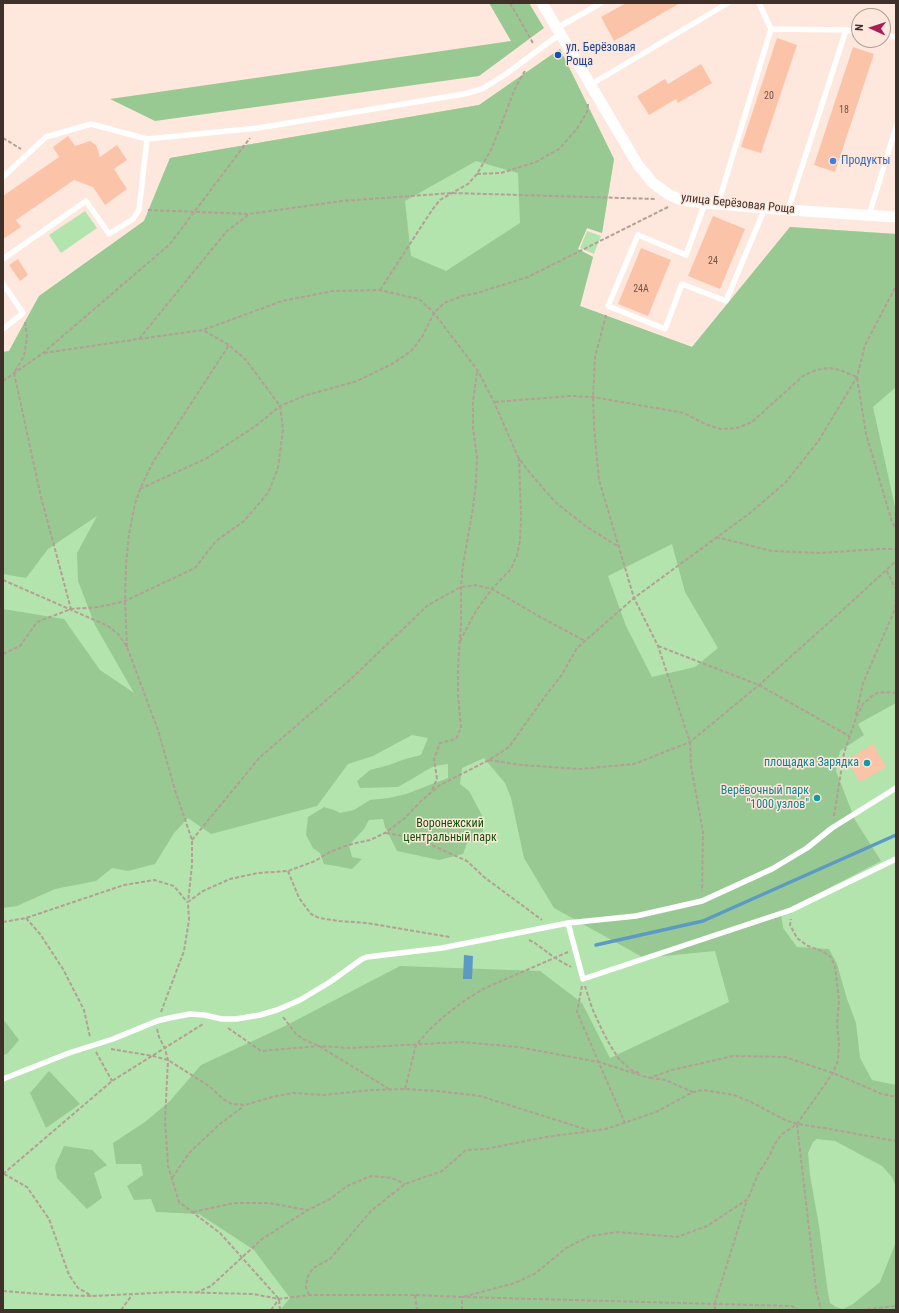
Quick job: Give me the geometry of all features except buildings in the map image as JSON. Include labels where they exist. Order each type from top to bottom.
[{"type":"street","name":"улица Берёзовая Роща","points":[[542,3],[638,165],[653,183],[668,194],[681,200],[706,203],[896,217]]},
{"type":"lane","points":[[3,177],[46,137],[90,124],[147,139],[258,128],[464,94],[482,89],[538,51],[559,31],[601,3]]},
{"type":"lane","points":[[590,85],[728,3]]},
{"type":"lane","points":[[718,204],[771,29],[759,3]]},
{"type":"lane","points":[[771,29],[851,31]]},
{"type":"lane","points":[[788,210],[846,30]]},
{"type":"lane","points":[[869,215],[896,127]]},
{"type":"lane","points":[[3,259],[86,201],[109,234],[133,219],[140,210],[147,139]]},
{"type":"lane","points":[[706,203],[686,255],[638,234],[608,306],[665,329],[682,284],[726,301],[765,208]]},
{"type":"lane","points":[[3,284],[24,313],[3,329]]},
{"type":"lane","points":[[3,1079],[55,1058],[113,1039],[157,1021],[190,1014],[204,1015],[213,1018],[236,1019],[260,1015],[276,1010],[300,1000],[324,986],[362,959],[442,948],[568,923],[636,916],[702,901],[772,869],[807,848],[832,828],[896,788]]},
{"type":"lane","points":[[568,923],[583,979],[791,910],[896,859]]},
{"type":"path","points":[[510,3],[538,51]]},
{"type":"path","points":[[379,290],[440,200],[468,184],[477,174],[492,148],[516,86],[527,68]]},
{"type":"path","points":[[477,174],[501,172],[536,162],[558,149],[576,130],[587,112],[590,85]]},
{"type":"path","points":[[3,381],[43,353],[170,244],[258,128]]},
{"type":"path","points":[[3,138],[29,153]]},
{"type":"path","points":[[140,210],[249,214],[342,200],[452,194],[658,199]]},
{"type":"path","points":[[140,489],[208,458],[257,425],[280,406],[304,396],[357,381],[394,363],[412,350],[422,337],[434,313],[444,303],[462,296],[528,277],[681,200]]},
{"type":"path","points":[[139,339],[226,232],[249,214]]},
{"type":"path","points":[[188,902],[203,891],[230,878],[258,873],[288,871],[315,861],[342,847],[370,840],[385,833],[405,818],[440,785],[489,760],[509,747],[561,676],[577,648],[634,598],[750,513],[786,482],[819,440],[857,378],[865,345],[896,286]]},
{"type":"path","points":[[43,353],[203,330],[282,301],[333,291],[379,290],[419,299],[434,313],[478,371],[494,402],[518,457],[530,473],[555,502],[587,527],[619,547]]},
{"type":"path","points":[[608,306],[595,357],[593,397],[599,480],[634,598],[658,646],[690,742],[691,766],[703,832],[702,901]]},
{"type":"path","points":[[24,313],[27,338],[24,356],[14,373],[41,497],[71,609]]},
{"type":"path","points":[[3,654],[20,646],[38,622],[71,609],[99,607],[125,601],[195,568],[216,541],[244,521],[268,493],[278,468],[283,430],[280,406],[246,360],[228,345],[203,330]]},
{"type":"path","points":[[127,647],[125,601],[126,565],[129,534],[135,504],[140,489],[153,462],[228,345]]},
{"type":"path","points":[[494,402],[570,396],[593,397],[684,413],[705,424],[720,429],[737,428],[752,422],[803,376],[816,370],[829,368],[840,370],[857,378]]},
{"type":"path","points":[[432,792],[437,779],[434,759],[440,744],[456,740],[461,728],[458,694],[461,586],[463,565],[474,508],[477,457],[473,428],[473,401],[478,371]]},
{"type":"path","points":[[857,378],[866,434],[892,522],[896,529]]},
{"type":"path","points":[[460,643],[476,611],[492,589],[511,569],[517,555],[520,542],[521,517],[518,457]]},
{"type":"path","points":[[716,537],[772,551],[820,553],[896,549]]},
{"type":"path","points":[[489,760],[521,766],[572,769],[603,767],[634,764],[690,742],[759,686],[896,561]]},
{"type":"path","points":[[856,718],[863,683],[895,609],[896,589],[886,570]]},
{"type":"path","points":[[3,580],[108,626],[119,635],[127,647],[158,730],[175,790],[192,840],[192,865],[188,902],[189,920],[184,951],[157,1021],[159,1037],[165,1049],[168,1060],[165,1120],[168,1166],[179,1202],[220,1233],[243,1257],[279,1299],[280,1310]]},
{"type":"path","points":[[192,840],[260,757],[352,678],[428,606],[461,586],[476,585],[492,589],[585,641]]},
{"type":"path","points":[[658,646],[759,686],[849,736]]},
{"type":"path","points":[[832,828],[842,765],[849,736],[856,718],[863,704],[872,696],[877,693],[885,692],[896,693]]},
{"type":"path","points":[[385,833],[416,838],[467,861],[484,877],[550,927]]},
{"type":"path","points":[[288,871],[299,898],[311,914],[319,918],[367,923],[451,937]]},
{"type":"path","points":[[3,922],[26,918],[124,885],[154,880],[174,886],[188,902]]},
{"type":"path","points":[[715,1310],[715,1303],[748,1199],[758,1174],[770,1155],[774,1145],[782,1134],[797,1124],[833,1073],[838,1060],[839,1043],[837,1024],[839,1001],[835,966],[831,957],[822,951],[808,946],[797,938],[790,925],[791,910]]},
{"type":"path","points":[[26,918],[40,934],[63,969],[84,1010],[91,1046],[112,1080]]},
{"type":"path","points":[[510,934],[519,935],[536,943],[555,958],[572,967],[583,979],[599,1025],[619,1059],[631,1070],[649,1078],[672,1070],[733,1056],[785,1056],[833,1073],[882,1094],[896,1097]]},
{"type":"path","points":[[405,1089],[416,1045],[428,1030],[443,1017],[483,989],[575,949]]},
{"type":"path","points":[[583,979],[577,1012],[625,1123]]},
{"type":"path","points":[[276,1010],[296,1034],[319,1046],[390,1090]]},
{"type":"path","points":[[93,1296],[78,1288],[69,1276],[48,1219],[26,1187],[3,1174],[112,1080],[165,1049],[213,1018],[261,1051],[319,1046],[350,1048],[462,1042],[518,1047],[598,1062],[649,1078],[665,1080],[692,1092]]},
{"type":"path","points":[[91,1046],[153,1056],[168,1060],[208,1086],[223,1099],[232,1104],[245,1105]]},
{"type":"path","points":[[172,1178],[189,1153],[221,1123],[245,1105],[272,1097],[293,1093],[324,1095],[372,1090],[405,1089],[480,1096],[590,1131]]},
{"type":"path","points":[[309,1295],[306,1287],[307,1278],[313,1268],[330,1259],[371,1211],[405,1184],[442,1171],[466,1150],[486,1149],[546,1137],[606,1128],[656,1112],[692,1092],[704,1090],[734,1095],[749,1101],[785,1120],[797,1124],[896,1141]]},
{"type":"path","points":[[797,1124],[816,1289],[821,1310]]},
{"type":"path","points":[[195,1293],[211,1286],[262,1240],[308,1210],[330,1200],[347,1186],[371,1176],[392,1178],[405,1184]]},
{"type":"path","points":[[462,1297],[515,1282],[536,1273],[566,1248],[590,1236],[618,1232],[677,1237],[707,1226],[748,1199]]},
{"type":"path","points":[[193,1212],[234,1203],[269,1203],[308,1210]]},
{"type":"path","points":[[3,1291],[93,1296],[174,1292],[254,1294],[279,1299],[309,1295],[415,1295],[792,1306],[798,1310]]},
{"type":"path","points":[[121,1310],[132,1295]]},
{"type":"path","points":[[415,1295],[417,1310]]},
{"type":"path","points":[[462,1297],[462,1310]]},
{"type":"path","points":[[271,1310],[279,1299]]},
{"type":"path","points":[[862,1310],[896,1306]]},
{"type":"green space","points":[[489,3],[529,3],[544,28],[479,76],[155,121],[110,99],[511,41]]},
{"type":"green space","name":"Воронежский центральный парк","points":[[560,49],[614,159],[602,233],[587,228],[578,249],[593,257],[580,306],[692,347],[790,227],[896,234],[896,1310],[3,1310],[3,352],[9,351],[39,296],[144,221],[170,158],[479,105]]},
{"type":"green space","name":"Воронежский центральный парк","points":[[560,49],[614,159],[602,233],[587,228],[578,249],[593,257],[580,306],[692,347],[790,227],[896,234],[896,387],[873,407],[896,511],[896,703],[858,724],[864,735],[840,751],[836,771],[855,820],[881,861],[781,913],[783,928],[797,947],[829,949],[837,964],[847,999],[856,1023],[860,1058],[872,1080],[896,1085],[896,1187],[892,1177],[882,1166],[835,1141],[817,1139],[813,1142],[808,1153],[810,1175],[830,1303],[843,1309],[853,1304],[880,1282],[896,1242],[896,1310],[280,1310],[290,1298],[254,1250],[199,1214],[156,1212],[151,1199],[134,1200],[127,1186],[143,1175],[141,1164],[116,1164],[113,1143],[145,1122],[170,1101],[201,1065],[287,1025],[400,966],[540,971],[582,1003],[610,1058],[729,1002],[715,951],[644,958],[554,908],[524,858],[511,798],[505,783],[484,758],[462,768],[460,784],[469,791],[484,819],[482,839],[467,843],[463,854],[439,860],[397,851],[385,827],[383,819],[369,820],[364,829],[349,845],[352,857],[362,859],[352,869],[324,864],[320,853],[313,848],[306,835],[308,817],[324,807],[340,813],[354,810],[370,800],[406,794],[448,778],[448,764],[434,766],[398,787],[360,788],[357,781],[370,770],[421,755],[428,738],[412,735],[373,756],[348,764],[317,806],[211,834],[188,818],[174,833],[155,864],[128,871],[112,868],[96,881],[55,889],[17,906],[3,908],[3,609],[64,619],[100,670],[134,693],[95,625],[78,581],[77,553],[97,516],[48,549],[26,578],[3,574],[3,352],[9,351],[39,296],[144,221],[170,158],[479,105]],"holes":[[[476,161],[518,173],[520,223],[446,271],[411,256],[405,201]],[[672,544],[685,592],[718,648],[695,667],[652,677],[626,626],[608,576]]]},
{"type":"green space","points":[[85,211],[97,228],[61,253],[49,235]]},
{"type":"green space","points":[[587,231],[601,236],[594,254],[580,248]]},
{"type":"green space","points":[[3,1019],[19,1040],[7,1054],[3,1055]]},
{"type":"green space","points":[[49,1071],[80,1104],[46,1128],[30,1093]]},
{"type":"green space","points":[[64,1146],[92,1150],[107,1165],[94,1173],[102,1198],[87,1209],[57,1178],[55,1166]]},
{"type":"water","points":[[464,955],[473,956],[472,979],[463,979]]},
{"type":"waterway","points":[[596,945],[703,921],[896,835]]},
{"type":"place","name":"ул. Берёзовая Роща","points":[[558,55]]},
{"type":"place","name":"Продукты","points":[[833,161]]},
{"type":"place","name":"площадка Зарядка","points":[[867,763]]},
{"type":"place","name":"Верёвочный парк \"1000 узлов\"","points":[[817,798]]}]
